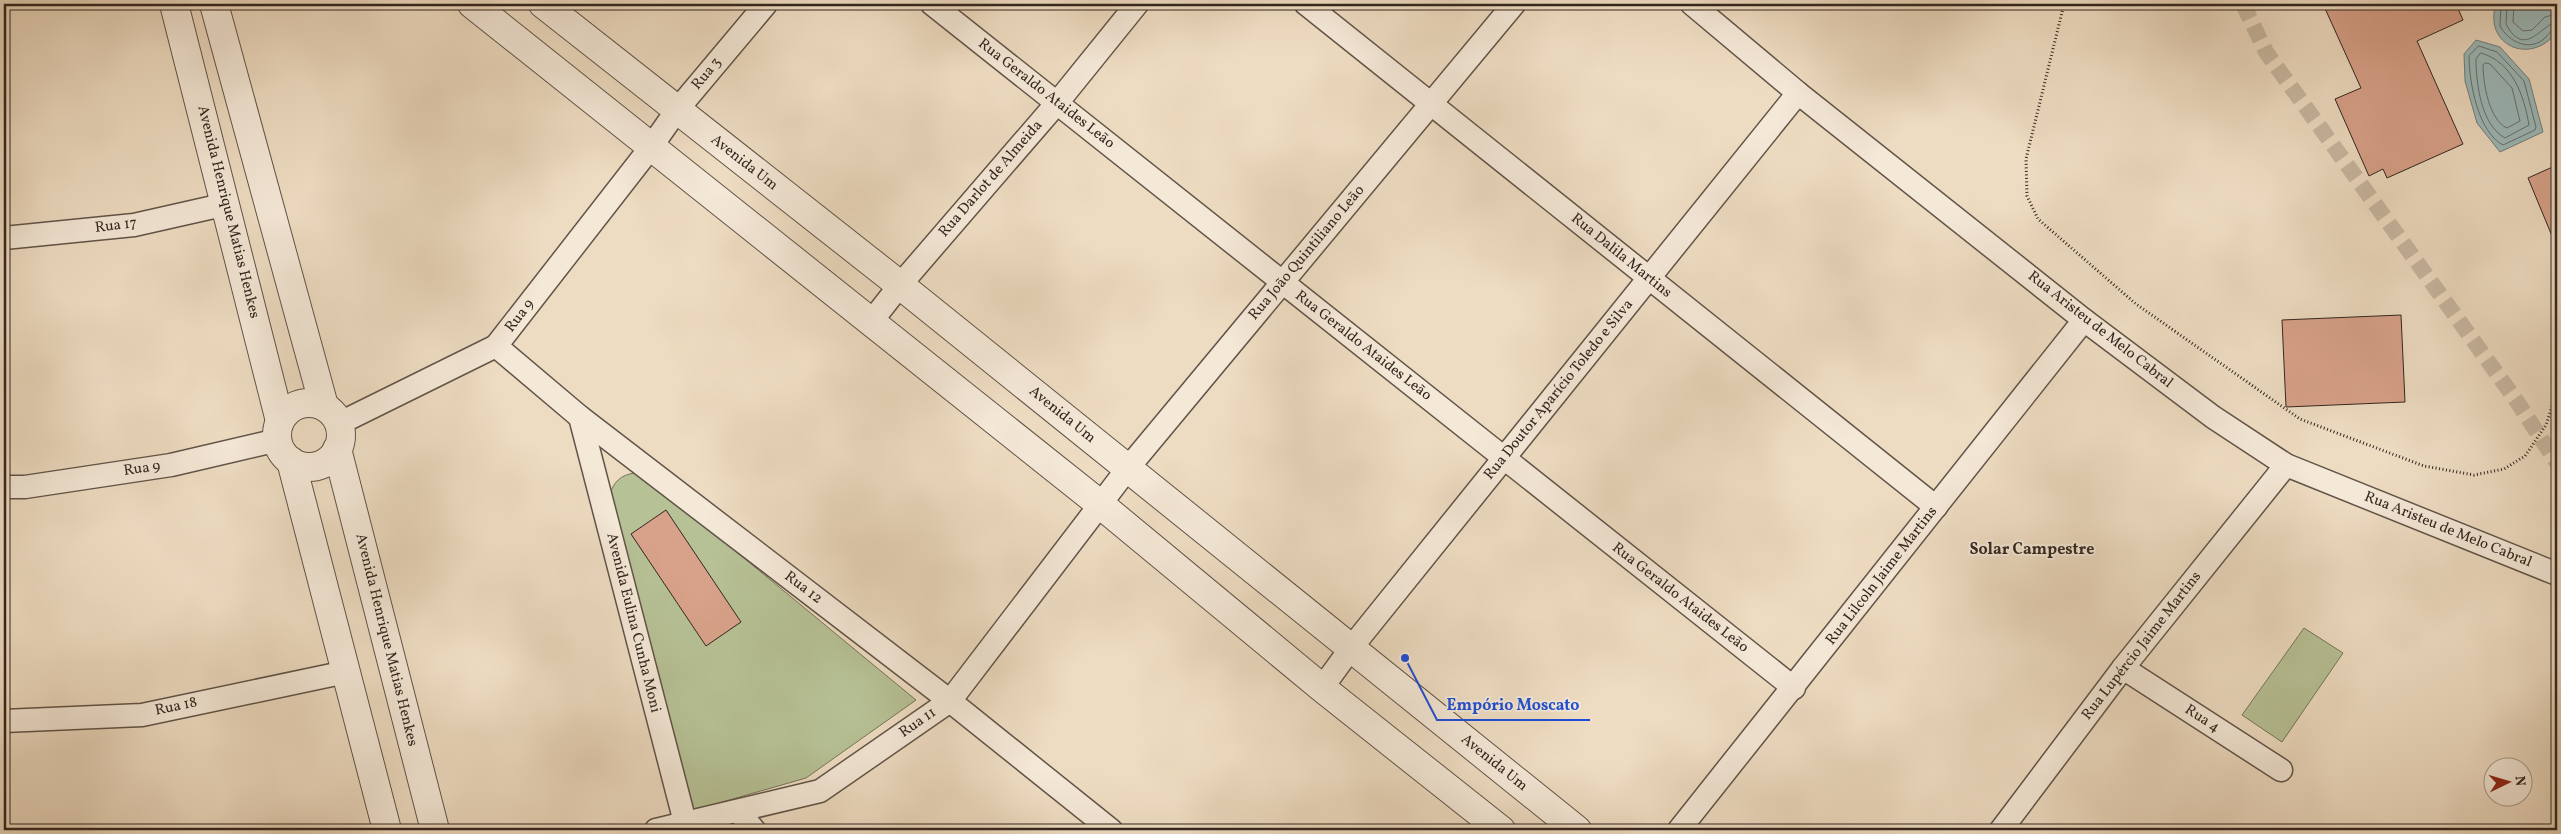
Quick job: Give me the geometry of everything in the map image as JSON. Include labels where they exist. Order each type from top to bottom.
[{"type":"street","name":"Avenida Henrique Matias Henkes","points":[[174,4],[227,204],[283,441],[387,830]]},
{"type":"street","name":"Avenida Henrique Matias Henkes","points":[[214,4],[333,426],[435,830]]},
{"type":"street","points":[[472,4],[1101,505],[1322,688],[1501,830]]},
{"type":"street","name":"Avenida Um","points":[[543,4],[900,284],[1576,830]]},
{"type":"street","name":"Rua 3","points":[[651,147],[677,110],[766,4]]},
{"type":"street","name":"Rua Geraldo Ataides Leão","points":[[932,4],[1794,688]]},
{"type":"street","name":"Rua Darlot de Almeida","points":[[871,322],[900,284],[1057,103],[1137,4]]},
{"type":"street","name":"Rua Dalila Martins","points":[[1306,4],[1936,508]]},
{"type":"street","name":"Rua João Quintiliano Leão","points":[[1101,505],[1128,468],[1514,4]]},
{"type":"street","name":"Rua Aristeu de Melo Cabral","points":[[1692,4],[1798,93],[2084,320],[2213,417],[2286,465],[2557,574]]},
{"type":"street","name":"Rua Doutor Aparício Toledo e Silva","points":[[1322,688],[1351,648],[1798,93]]},
{"type":"street","name":"Rua 9","points":[[333,426],[496,346],[651,147]]},
{"type":"street","name":"Rua 17","points":[[4,238],[134,225],[227,204]]},
{"type":"street","name":"Rua Lilcoln Jaime Martins","points":[[1678,830],[1794,688],[2084,320]]},
{"type":"street","name":"Rua 12","points":[[496,346],[580,417],[950,701],[1111,830]]},
{"type":"street","points":[[311,403],[333,426],[326,462],[316,466],[304,466],[283,441],[287,411],[298,405],[311,403]]},
{"type":"street","name":"Avenida Eulina Cunha Moni","points":[[580,417],[686,827]]},
{"type":"street","name":"Rua 9","points":[[4,487],[25,486],[171,465],[283,441]]},
{"type":"street","name":"Rua Lupércio Jaime Martins","points":[[2000,830],[2123,668],[2286,465]]},
{"type":"street","name":"Rua 11","points":[[656,830],[686,827],[820,790],[950,701],[1101,505]]},
{"type":"street","name":"Rua 4","points":[[2123,668],[2281,770]]},
{"type":"street","name":"Rua 18","points":[[4,721],[142,715],[346,672]]},
{"type":"street","points":[[738,812],[754,830]]},
{"type":"path","points":[[2064,4],[2026,159],[2027,196],[2038,218],[2136,304],[2300,419],[2424,466],[2474,475],[2504,469],[2525,456],[2546,425],[2557,391]]},
{"type":"green space","points":[[634,473],[647,478],[916,700],[806,778],[691,811],[610,495],[613,486],[618,480],[625,475]]},
{"type":"green space","points":[[2304,628],[2343,653],[2282,742],[2242,715]]},
{"type":"water","points":[[2496,4],[2557,4],[2556,33],[2545,43],[2534,48],[2522,49],[2511,46],[2502,40],[2496,30],[2494,18]]},
{"type":"water","points":[[2476,40],[2500,47],[2529,79],[2543,132],[2500,152],[2477,123],[2465,81],[2464,54]]},
{"type":"building","points":[[2323,4],[2456,4],[2463,20],[2417,41],[2463,144],[2387,178],[2383,169],[2369,176],[2335,99],[2361,88]]},
{"type":"building","points":[[2557,165],[2557,248],[2528,178]]},
{"type":"building","points":[[2401,315],[2405,402],[2286,407],[2282,320]]},
{"type":"building","points":[[666,510],[741,622],[706,646],[631,534]]},
{"type":"tunnel","points":[[2243,4],[2266,52],[2518,403],[2557,463]]},
{"type":"place","name":"Empório Moscato","points":[[1405,658]]},
{"type":"district","name":"Solar Campestre","points":[[2032,550]]}]
